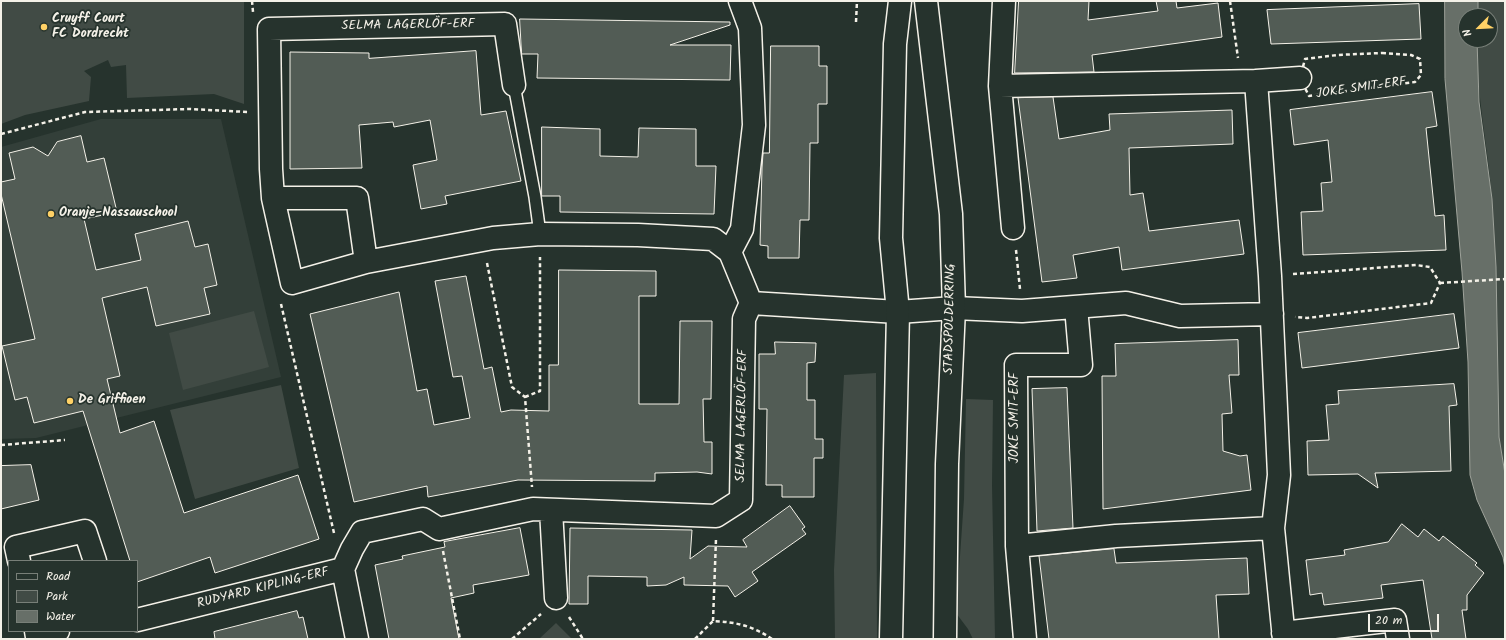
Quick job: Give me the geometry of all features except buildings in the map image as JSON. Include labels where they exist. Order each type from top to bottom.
[{"type":"street","points":[[740,1],[750,28],[754,125],[742,229],[730,252],[751,303],[898,312],[954,308],[1022,311],[1126,303],[1180,316],[1272,314]]},
{"type":"street","points":[[891,639],[898,312],[891,238],[895,44],[900,1]]},
{"type":"street","name":"STADSPOLDERRING","points":[[926,1],[951,214],[954,308],[947,464],[945,639]]},
{"type":"street","points":[[1004,1],[1000,86],[1014,228]]},
{"type":"street","name":"SELMA LAGERLÖF-ERF","points":[[514,85],[505,24],[269,29],[262,113],[271,169],[273,198],[292,283],[366,262],[482,240],[540,234],[638,235],[713,239],[730,252]]},
{"type":"street","name":"JOKE SMIT-ERF","points":[[1000,86],[1248,81],[1300,78]]},
{"type":"street","points":[[1248,81],[1270,276],[1279,475],[1274,528],[1284,636],[1395,620],[1398,639]]},
{"type":"street","points":[[273,198],[357,198],[366,262]]},
{"type":"street","name":"SELMA LAGERLÖF-ERF","points":[[716,516],[741,500],[744,319],[751,303]]},
{"type":"street","name":"JOKE SMIT-ERF","points":[[1025,639],[1017,546],[1016,365],[1080,365],[1076,307]]},
{"type":"street","points":[[344,569],[352,549],[362,532],[423,519],[439,529],[542,510],[716,516]]},
{"type":"street","points":[[542,510],[556,598]]},
{"type":"street","points":[[1017,546],[1116,536],[1274,528]]},
{"type":"street","points":[[20,560],[16,547],[85,531],[95,560]]},
{"type":"street","name":"RUDYARD KIPLING-ERF","points":[[138,620],[344,569],[357,639]]},
{"type":"street","points":[[36,632],[38,637],[55,632]]},
{"type":"lane","name":"SELMA LAGERLÖF-ERF","points":[[514,85],[535,198],[540,234]]},
{"type":"path","points":[[856,22],[857,1]]},
{"type":"path","points":[[1230,1],[1248,81]]},
{"type":"path","name":"JOKE SMIT-ERF","points":[[1382,54],[1411,55],[1420,59],[1421,74],[1415,82],[1309,96],[1300,78],[1305,59],[1337,55],[1382,54]]},
{"type":"path","points":[[1,134],[85,112],[190,109],[262,113]]},
{"type":"path","points":[[524,397],[540,391],[540,234]]},
{"type":"path","points":[[482,240],[512,387],[524,397],[542,510]]},
{"type":"path","points":[[1270,276],[1416,265],[1430,267],[1440,283]]},
{"type":"path","points":[[1440,283],[1505,279]]},
{"type":"path","points":[[1272,314],[1307,318],[1431,303],[1440,283]]},
{"type":"path","points":[[1,445],[65,440]]},
{"type":"path","points":[[695,639],[714,621],[716,516]]},
{"type":"path","points":[[439,529],[460,639]]},
{"type":"path","points":[[714,621],[735,622],[757,629],[772,639]]},
{"type":"shaded area","points":[[101,119],[221,119],[281,377],[36,438],[1,439],[1,147]]},
{"type":"green space","points":[[1,1],[244,1],[244,104],[214,94],[127,98],[126,65],[111,67],[108,60],[84,71],[91,77],[89,101],[25,115],[1,124]]},
{"type":"green space","points":[[1478,1],[1504,1],[1505,474],[1499,437],[1495,259],[1492,200],[1480,100],[1477,60],[1477,48],[1498,48],[1498,8],[1478,8]]},
{"type":"green space","points":[[254,311],[269,367],[183,390],[169,333]]},
{"type":"green space","points":[[876,373],[877,639],[835,639],[834,570],[844,375]]},
{"type":"green space","points":[[281,385],[299,468],[195,499],[170,410]]},
{"type":"green space","points":[[966,399],[993,400],[992,485],[995,639],[973,639],[968,629],[956,613],[964,499]]},
{"type":"green space","points":[[556,623],[572,639],[539,639]]},
{"type":"water","points":[[1445,1],[1478,1],[1478,8],[1458,8],[1458,48],[1477,48],[1479,102],[1492,199],[1496,267],[1499,437],[1505,474],[1505,568],[1503,557],[1477,500],[1470,475],[1468,362],[1462,272],[1445,79]]},
{"type":"place","name":"Cruyff Court FC Dordrecht","points":[[44,27]]},
{"type":"place","name":"Oranje-Nassauschool","points":[[51,214]]},
{"type":"place","name":"De Griffioen","points":[[70,401]]}]
